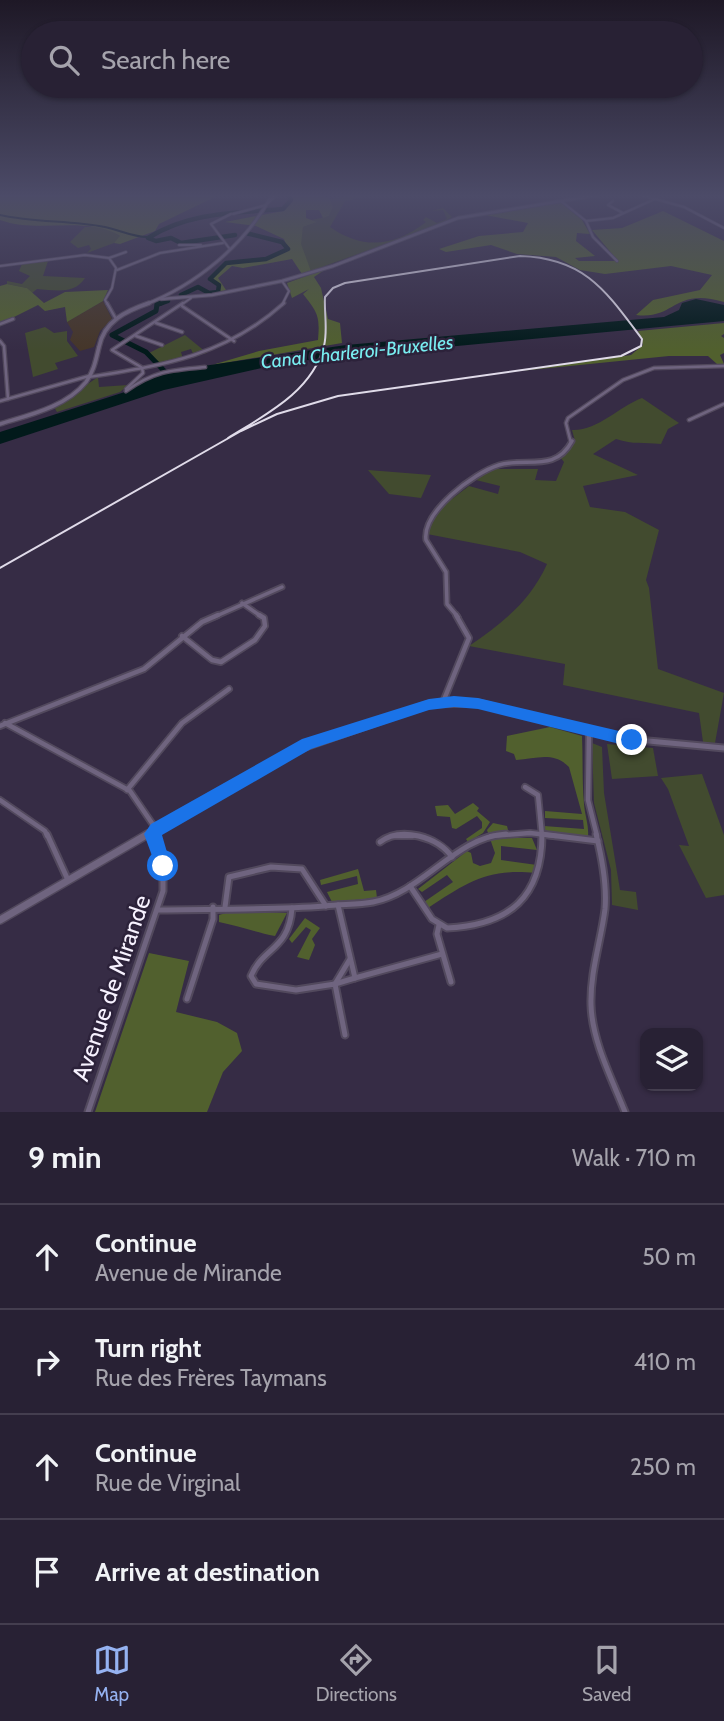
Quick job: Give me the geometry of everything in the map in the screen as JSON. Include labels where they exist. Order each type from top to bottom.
[{"type":"street","points":[[115,271],[160,253],[200,247]]},
{"type":"street","points":[[160,299],[191,298],[282,281],[382,247]]},
{"type":"street","points":[[603,247],[617,261]]},
{"type":"street","points":[[0,424],[35,413],[67,397],[89,377],[103,332],[116,319],[197,279],[229,248]]},
{"type":"street","points":[[109,258],[119,252],[126,252]]},
{"type":"street","points":[[0,266],[85,255],[109,258],[116,265],[112,288],[106,300],[116,319]]},
{"type":"street","points":[[0,401],[89,377],[209,354],[261,326],[287,301],[289,291],[282,281]]},
{"type":"street","points":[[171,294],[191,298]]},
{"type":"street","points":[[142,368],[113,353],[191,298]]},
{"type":"street","points":[[182,306],[234,341]]},
{"type":"street","points":[[0,324],[13,319]]},
{"type":"street","points":[[156,323],[182,332]]},
{"type":"street","points":[[136,336],[162,345]]},
{"type":"street","points":[[0,341],[4,346],[8,399]]},
{"type":"street","points":[[443,702],[469,638],[464,624],[447,604],[448,583],[443,564],[425,542],[425,530],[433,512],[491,467],[506,464],[541,466],[554,462],[572,442],[566,423],[568,418],[623,380],[658,366],[724,366]]},
{"type":"street","points":[[142,368],[143,373],[125,391],[147,376],[163,371],[205,367]]},
{"type":"street","points":[[689,420],[724,404]]},
{"type":"street","points":[[3,724],[144,669],[182,636],[219,612],[282,587]]},
{"type":"street","points":[[182,636],[212,660],[221,662],[255,640],[265,626],[264,618],[242,602]]},
{"type":"street","points":[[3,724],[105,780],[127,789],[182,723],[229,689]]},
{"type":"street","points":[[0,920],[307,744],[443,702],[478,703],[589,732],[632,740],[724,748]]},
{"type":"street","points":[[589,732],[587,781],[604,876],[605,908],[592,974],[591,1008],[596,1039],[625,1112]]},
{"type":"street","points":[[410,886],[439,925],[454,928],[516,908],[536,886],[541,872],[538,795],[525,787]]},
{"type":"street","name":"Avenue de Mirande","points":[[88,1112],[163,891],[163,866],[154,832],[140,802],[127,789]]},
{"type":"street","points":[[0,800],[45,831],[68,880]]},
{"type":"street","points":[[158,910],[213,907],[292,908],[374,902],[410,886],[452,857],[494,835],[517,832],[598,841]]},
{"type":"street","points":[[380,842],[385,836],[394,834],[432,841],[443,845],[452,857]]},
{"type":"street","points":[[225,907],[229,877],[280,866],[303,869],[326,906]]},
{"type":"street","points":[[338,905],[355,978]]},
{"type":"street","points":[[187,999],[213,919],[213,907]]},
{"type":"street","points":[[292,908],[292,920],[272,956],[256,964],[251,976],[256,984],[309,992],[442,954]]},
{"type":"street","points":[[439,925],[437,934],[451,982]]},
{"type":"street","points":[[345,1035],[335,985],[350,958]]},
{"type":"shaded area","points":[[103,301],[112,319],[100,331],[94,347],[80,351],[70,340],[73,332],[67,322]]},
{"type":"green space","points":[[90,247],[103,247],[87,253]]},
{"type":"green space","points":[[287,247],[302,247],[311,271],[302,274],[292,259],[243,268],[232,266],[218,278],[226,290],[219,293],[220,285],[211,280],[228,261],[272,258],[288,250]]},
{"type":"green space","points":[[301,247],[378,247],[311,271]]},
{"type":"green space","points":[[445,247],[479,247],[446,252],[439,249]]},
{"type":"green space","points":[[496,247],[583,247],[595,256],[575,258],[579,261],[618,261],[606,247],[724,247],[724,302],[694,298],[659,313],[636,315],[653,300],[700,290],[712,275],[671,266],[605,274],[580,270],[556,257],[517,254]]},
{"type":"green space","points":[[48,261],[43,276],[85,278],[70,289],[37,289],[32,293],[27,288],[7,284],[7,281],[22,284],[30,276],[19,271],[22,264]]},
{"type":"green space","points":[[326,269],[314,277],[321,288],[328,319],[340,323],[342,343],[212,365],[259,351],[318,340],[317,315],[303,294],[309,289],[292,298],[287,283]]},
{"type":"green space","points":[[7,284],[27,288],[44,303],[65,292],[108,290],[103,301],[67,322],[65,307],[45,311],[38,305],[0,324],[0,286]]},
{"type":"green space","points":[[724,323],[724,334],[721,336],[724,338],[724,353],[720,355],[724,364],[717,364],[708,356],[669,356],[520,371],[631,355],[643,345],[638,331]]},
{"type":"green space","points":[[45,327],[54,333],[67,331],[67,341],[78,356],[55,363],[58,369],[33,377],[25,333]]},
{"type":"green space","points":[[185,335],[207,353],[194,356],[191,349],[181,352],[183,359],[159,363],[149,353]]},
{"type":"green space","points":[[98,377],[99,387],[128,385],[120,392],[57,412],[54,407]]},
{"type":"green space","points":[[642,398],[679,423],[668,429],[661,444],[616,439],[593,454],[638,475],[583,486],[590,507],[625,512],[659,530],[646,580],[658,669],[724,693],[715,743],[703,742],[699,713],[563,685],[565,664],[469,646],[524,601],[547,564],[520,552],[427,534],[432,514],[469,486],[498,494],[500,486],[476,480],[493,469],[538,469],[535,480],[556,481],[564,462],[560,457],[575,441],[572,430],[591,427]]},
{"type":"green space","points":[[368,470],[431,475],[421,498],[389,494]]},
{"type":"green space","points":[[550,727],[582,736],[583,795],[588,837],[546,833],[544,826],[584,829],[583,820],[545,818],[545,811],[582,814],[569,767],[550,757],[516,760],[514,754],[506,751],[507,736]]},
{"type":"green space","points":[[592,743],[602,747],[604,793],[620,890],[636,892],[638,910],[612,905],[611,870],[594,803]]},
{"type":"green space","points":[[607,744],[653,748],[658,776],[612,779]]},
{"type":"green space","points":[[702,774],[724,835],[724,895],[706,898],[679,845],[689,846],[668,789],[661,778]]},
{"type":"green space","points":[[473,803],[479,808],[477,811],[490,822],[483,833],[468,842],[466,839],[482,828],[482,822],[477,816],[456,829],[452,828],[450,817],[437,816],[435,806],[448,805],[455,814]]},
{"type":"green space","points":[[493,823],[507,826],[510,838],[532,838],[537,850],[501,846],[501,860],[537,865],[535,873],[504,873],[478,879],[428,908],[424,902],[453,882],[447,875],[422,892],[418,889],[467,851],[471,853],[473,863],[480,866],[491,863],[495,853],[487,830]]},
{"type":"green space","points":[[358,869],[364,891],[376,890],[377,898],[332,902],[327,892],[358,884],[357,876],[321,885],[320,880]]},
{"type":"green space","points":[[232,911],[287,913],[275,936],[219,922],[219,915]]},
{"type":"green space","points":[[305,918],[320,928],[312,939],[315,945],[309,960],[297,957],[311,930],[306,927],[292,943],[289,939]]},
{"type":"green space","points":[[149,953],[189,961],[176,1012],[217,1022],[237,1033],[242,1051],[223,1072],[207,1112],[95,1112]]},
{"type":"water","name":"Canal Charleroi-Bruxelles","points":[[696,299],[724,305],[724,321],[288,362],[164,390],[0,444],[0,432],[128,391],[146,378],[163,372],[346,345],[664,317],[679,310],[682,303]]},
{"type":"waterway","points":[[181,295],[198,287],[209,293],[218,292],[219,285],[210,279],[226,263],[266,259],[288,249],[286,247]]},
{"type":"waterway","points":[[157,305],[168,301]]},
{"type":"waterway","points":[[161,303],[157,304],[156,311],[112,335],[146,352],[170,377]]},
{"type":"railway","points":[[0,568],[241,431],[277,414],[338,396],[621,356],[641,346],[642,339],[617,306],[592,280],[578,270],[542,258],[520,256],[345,283],[333,288],[325,297],[324,346],[309,377],[285,401],[228,438]]},
{"type":"route","points":[[163,866],[152,834],[156,830],[307,744],[429,705],[454,701],[478,703],[589,732],[632,740]]}]
